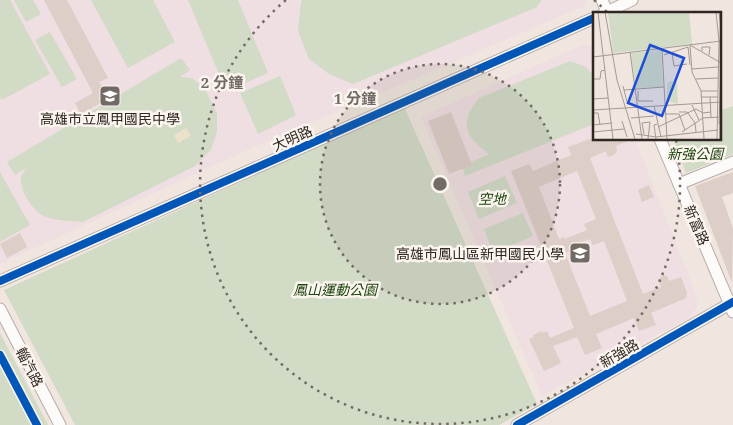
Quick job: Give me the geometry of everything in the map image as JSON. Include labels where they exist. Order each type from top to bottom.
[{"type":"street","points":[[602,0],[606,12]]},
{"type":"street","points":[[608,12],[632,0]]},
{"type":"street","name":"大明路","points":[[0,282],[593,18]]},
{"type":"street","name":"新富路","points":[[660,140],[732,306]]},
{"type":"street","points":[[680,184],[733,162]]},
{"type":"street","name":"新強路","points":[[517,425],[732,306]]},
{"type":"street","name":"輜汽路","points":[[0,309],[60,425]]},
{"type":"shaded area","points":[[0,0],[586,0],[584,6],[245,151],[0,264]]},
{"type":"shaded area","name":"高雄市鳳山區新甲國民小學","points":[[584,44],[593,47],[593,140],[635,140],[699,302],[691,317],[542,396],[421,117]]},
{"type":"green space","points":[[0,0],[10,0],[50,74],[2,100],[0,97]]},
{"type":"green space","points":[[14,0],[33,0],[41,14],[26,22]]},
{"type":"green space","points":[[91,0],[153,0],[175,42],[128,68]]},
{"type":"green space","points":[[188,0],[238,0],[268,73],[226,91]]},
{"type":"green space","points":[[302,0],[542,0],[537,7],[353,84],[329,74],[309,59],[298,31]]},
{"type":"green space","points":[[50,32],[77,79],[62,87],[35,40]]},
{"type":"green space","points":[[181,58],[190,70],[180,77],[192,78],[205,89],[217,113],[217,132],[211,150],[195,166],[83,222],[53,219],[44,216],[36,210],[25,195],[21,184],[26,168],[15,175],[7,162]]},
{"type":"green space","points":[[570,61],[586,67],[593,75],[593,124],[465,176],[462,166],[489,154],[474,141],[467,129],[469,115],[479,98]]},
{"type":"green space","points":[[280,76],[296,115],[258,134],[240,93]]},
{"type":"green space","name":"新強公園","points":[[733,106],[733,154],[686,173],[673,140],[720,140],[720,111]]},
{"type":"green space","name":"鳳山運動公園","points":[[404,107],[537,404],[499,425],[75,425],[4,290]]},
{"type":"green space","points":[[0,172],[30,225],[0,242]]},
{"type":"green space","name":"空地","points":[[505,176],[517,203],[479,219],[468,192]]},
{"type":"green space","points":[[523,213],[533,236],[493,253],[484,229]]},
{"type":"green space","points":[[0,333],[48,425],[0,425]]},
{"type":"sand","points":[[186,128],[191,136],[178,143],[174,135]]},
{"type":"building","points":[[44,0],[67,0],[108,78],[99,82],[108,99],[81,114],[75,103],[93,93]]},
{"type":"building","points":[[451,112],[472,165],[449,174],[428,121]]},
{"type":"building","points":[[590,139],[631,140],[616,146],[617,151],[614,155],[608,157],[606,151],[590,158],[643,294],[661,287],[658,280],[663,275],[667,276],[669,281],[681,277],[687,293],[686,298],[651,313],[656,325],[639,331],[634,318],[596,334],[602,348],[585,355],[577,337],[553,346],[561,363],[544,371],[529,339],[542,331],[543,333],[547,331],[550,338],[574,328],[511,171],[529,164],[533,171],[571,155],[568,147]],"holes":[[[577,171],[596,219],[584,224],[587,230],[565,239],[564,237],[559,239],[539,187]],[[590,239],[593,245],[604,241],[627,301],[590,316],[565,253],[570,251],[568,247]]]},
{"type":"building","points":[[733,172],[733,193],[722,197],[733,228],[732,283],[695,186]]},
{"type":"building","points":[[649,185],[654,197],[642,202],[638,190]]},
{"type":"building","points":[[20,233],[27,247],[7,258],[0,244]]},
{"type":"cycle path","points":[[0,281],[593,18]]},
{"type":"cycle path","points":[[517,425],[733,302]]},
{"type":"cycle path","points":[[0,355],[37,425]]},
{"type":"place","name":"高雄市立鳳甲國民中學","points":[[110,96]]},
{"type":"place","name":"高雄市鳳山區新甲國民小學","points":[[580,253]]}]
